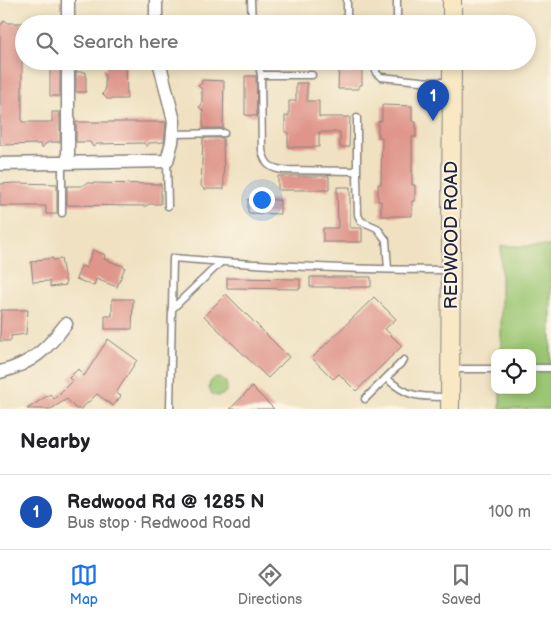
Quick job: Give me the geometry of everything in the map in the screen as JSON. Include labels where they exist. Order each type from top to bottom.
[{"type":"main road","points":[[452,0],[452,15]]},
{"type":"main road","name":"REDWOOD ROAD","points":[[450,403],[452,70]]},
{"type":"street","points":[[68,0],[68,15]]},
{"type":"street","points":[[156,0],[156,15]]},
{"type":"street","points":[[65,163],[68,70]]},
{"type":"street","points":[[0,164],[167,162],[173,134],[172,109],[161,70]]},
{"type":"street","points":[[0,372],[29,362],[52,343],[66,324]]},
{"type":"lane","points":[[252,0],[252,15]]},
{"type":"lane","points":[[347,0],[347,15]]},
{"type":"lane","points":[[397,0],[397,15]]},
{"type":"lane","points":[[260,70],[262,150],[264,160],[268,165],[272,168],[283,170],[349,170],[354,171],[357,175]]},
{"type":"lane","points":[[376,70],[376,73],[381,77],[388,79],[452,82]]},
{"type":"lane","points":[[261,75],[312,75]]},
{"type":"lane","points":[[357,118],[358,215],[361,220],[377,228],[386,240],[388,269]]},
{"type":"lane","points":[[173,134],[224,133]]},
{"type":"lane","points":[[167,162],[168,206]]},
{"type":"lane","points":[[62,213],[65,163]]},
{"type":"lane","points":[[170,409],[173,258],[221,262],[451,270]]},
{"type":"lane","points":[[172,309],[221,262]]},
{"type":"lane","points":[[365,399],[404,360]]},
{"type":"lane","points":[[536,368],[551,368]]},
{"type":"lane","points":[[450,369],[491,369]]},
{"type":"lane","points":[[386,378],[400,390],[411,395],[450,403]]},
{"type":"green space","points":[[501,246],[551,246],[551,409],[500,409],[500,394],[536,394],[536,349],[501,349]]},
{"type":"green space","points":[[218,378],[224,381],[227,387],[224,393],[218,396],[212,393],[209,387],[212,381]]},
{"type":"building","points":[[5,20],[8,23],[15,23],[15,70],[22,70],[22,122],[52,122],[52,112],[60,112],[60,142],[50,142],[42,148],[40,144],[0,145],[0,24]]},
{"type":"building","points":[[50,70],[60,70],[60,96],[50,96]]},
{"type":"building","points":[[105,70],[126,70],[127,99],[107,99],[102,94],[105,91],[105,76],[103,72]]},
{"type":"building","points":[[339,70],[362,70],[362,85],[359,85],[359,89],[338,89]]},
{"type":"building","points":[[76,72],[86,72],[86,92],[76,92]]},
{"type":"building","points":[[245,76],[256,76],[257,116],[245,115]]},
{"type":"building","points":[[202,80],[224,81],[223,128],[203,128],[203,111],[199,107],[202,104],[202,89],[198,86],[202,83]]},
{"type":"building","points":[[296,83],[307,83],[307,101],[319,101],[319,117],[350,117],[349,147],[340,147],[340,132],[319,132],[319,147],[288,147],[288,132],[285,132],[285,116],[289,116],[289,101],[296,101]]},
{"type":"building","points":[[382,105],[412,106],[412,121],[416,122],[416,137],[412,137],[412,185],[415,185],[415,201],[412,201],[412,216],[381,216],[381,201],[378,201],[378,184],[381,184],[382,137],[378,137],[378,121],[382,121]]},
{"type":"building","points":[[76,122],[166,122],[164,142],[149,143],[147,147],[144,143],[97,144],[93,147],[90,142],[76,142]]},
{"type":"building","points":[[203,138],[223,138],[224,189],[204,189],[201,186]]},
{"type":"building","points":[[278,176],[329,176],[329,190],[278,190]]},
{"type":"building","points":[[87,183],[161,184],[161,204],[149,204],[146,206],[67,205],[67,186],[81,186]]},
{"type":"building","points":[[0,184],[57,184],[57,214],[46,214],[46,206],[0,206]]},
{"type":"building","points":[[337,187],[350,187],[350,228],[362,228],[362,242],[323,242],[323,228],[338,228]]},
{"type":"building","points":[[248,199],[280,200],[280,214],[248,213]]},
{"type":"building","points":[[93,250],[105,255],[104,259],[125,267],[117,287],[96,279],[94,286],[76,279],[81,266],[86,268]]},
{"type":"building","points":[[53,258],[53,260],[61,259],[66,285],[50,287],[50,281],[33,282],[31,262]]},
{"type":"building","points":[[310,277],[371,277],[371,287],[310,287]]},
{"type":"building","points":[[227,278],[300,279],[300,289],[227,288]]},
{"type":"building","points":[[226,294],[289,357],[268,378],[204,316]]},
{"type":"building","points":[[374,297],[396,319],[385,329],[402,346],[356,391],[339,374],[333,379],[312,358]]},
{"type":"building","points":[[112,299],[133,299],[132,329],[105,329],[105,316],[112,316]]},
{"type":"building","points":[[1,310],[28,310],[26,334],[11,336],[11,341],[0,341]]},
{"type":"building","points":[[108,339],[137,360],[116,393],[121,396],[113,406],[97,394],[81,409],[76,409],[67,399],[51,409],[27,409],[50,394],[54,399],[72,381],[69,378],[78,369],[84,376]]},
{"type":"building","points":[[252,387],[274,409],[230,409]]},
{"type":"place","name":"Redwood Rd @ 1285 N","points":[[433,121]]}]
